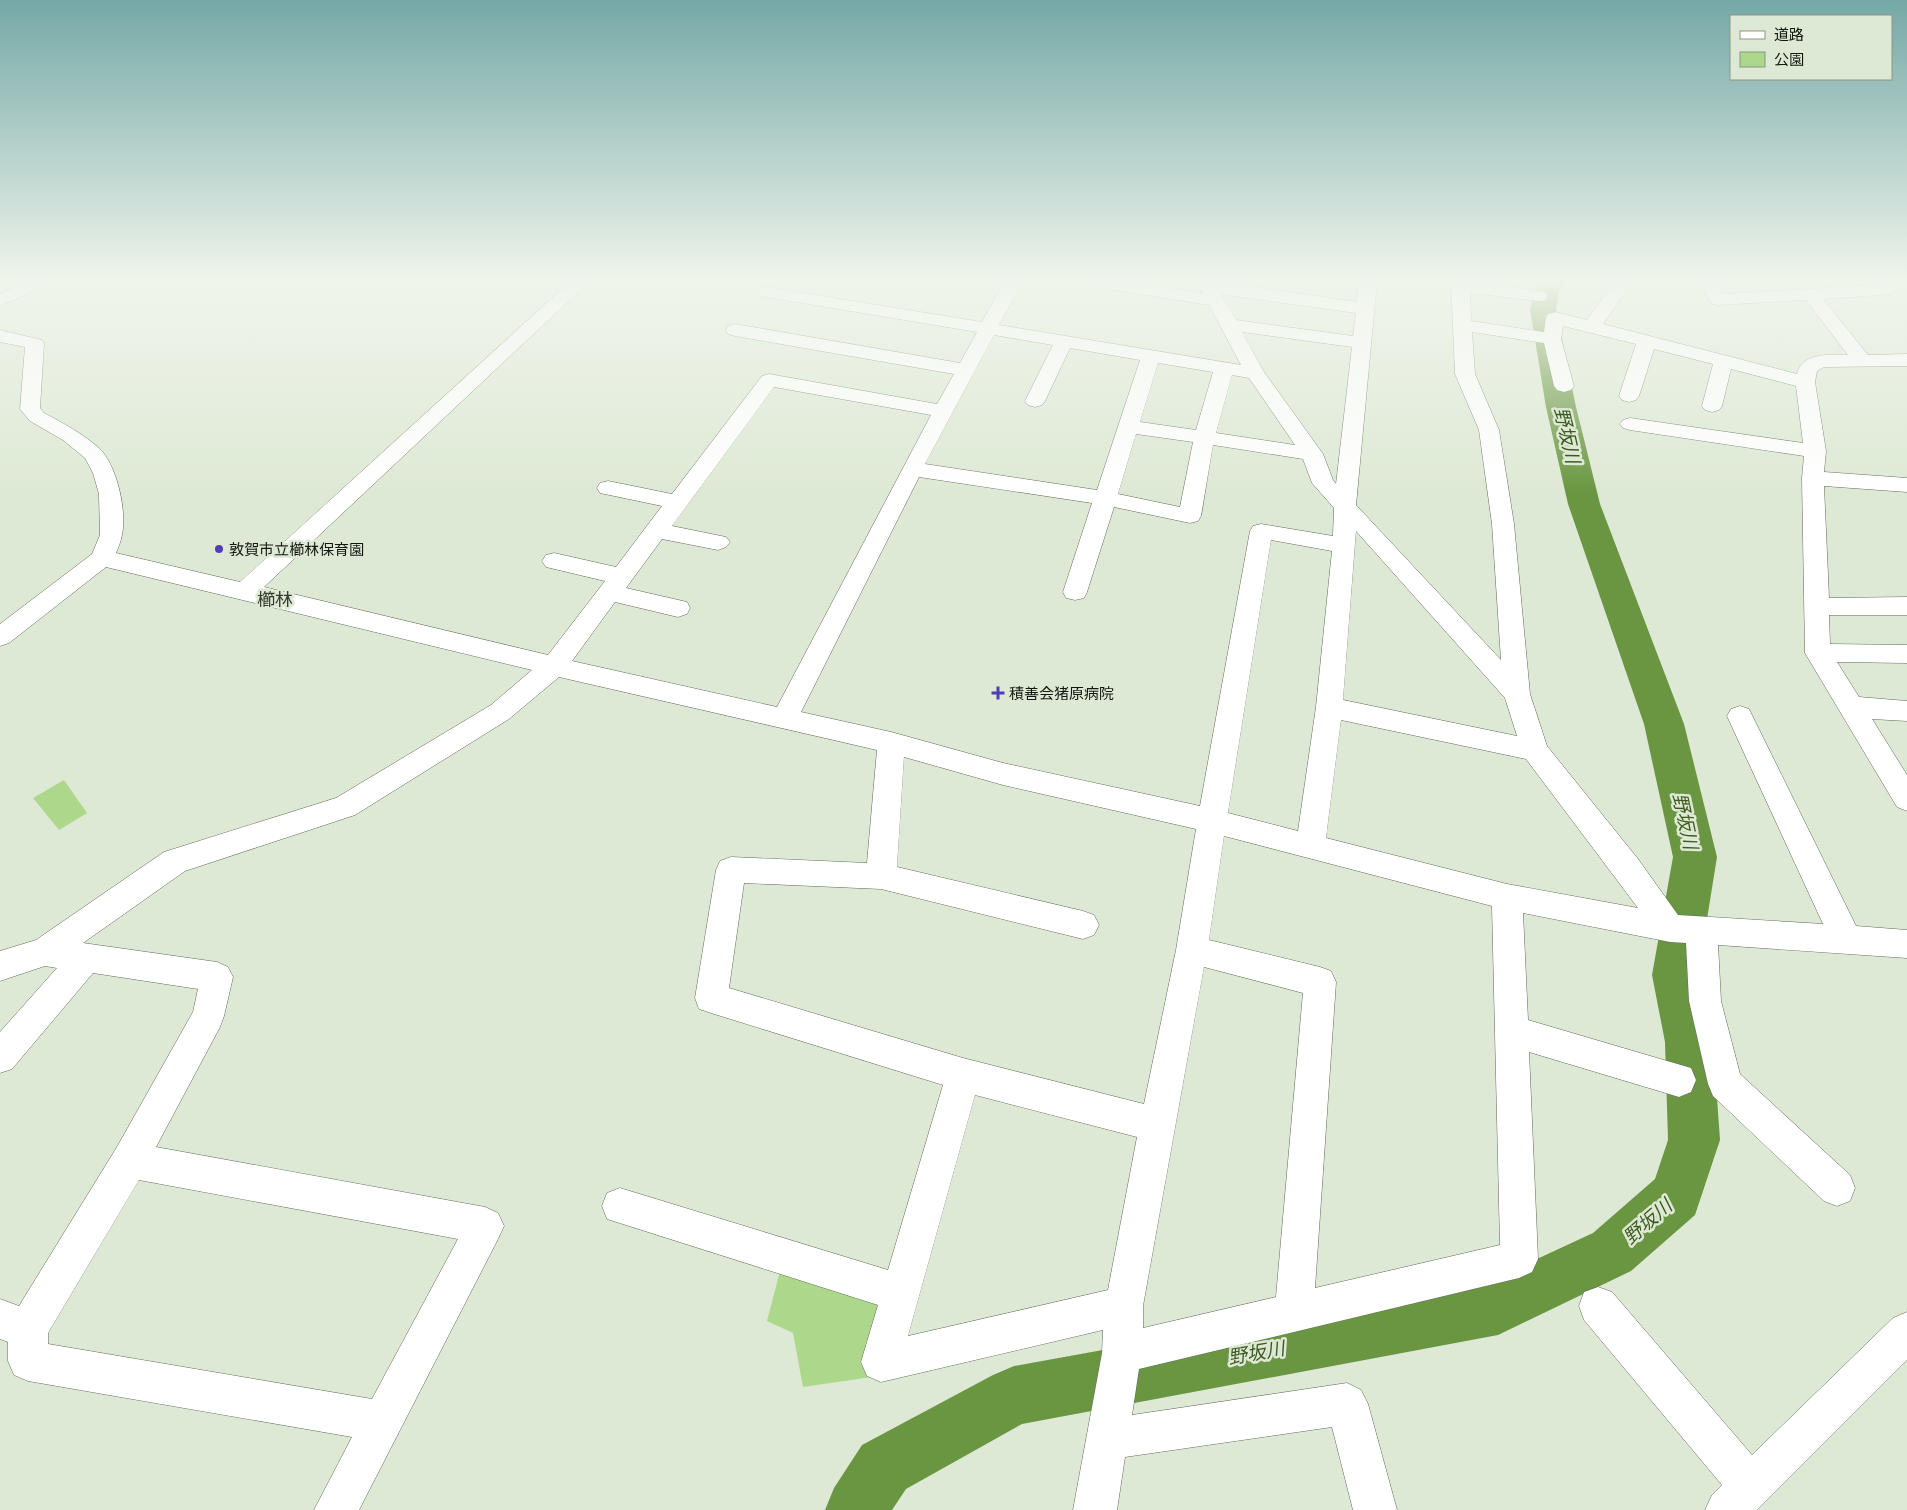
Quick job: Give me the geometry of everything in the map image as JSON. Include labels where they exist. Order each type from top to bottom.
[{"type":"street","points":[[0,637],[102,558],[111,535],[110,494],[104,474],[93,454],[70,436],[37,417],[30,409],[34,351]]},
{"type":"street","points":[[245,591],[505,351]]},
{"type":"street","points":[[858,351],[965,370]]},
{"type":"street","points":[[785,718],[975,351]]},
{"type":"street","points":[[1035,401],[1059,351]]},
{"type":"street","points":[[1124,351],[1255,373]]},
{"type":"street","points":[[1244,351],[1255,373],[1312,454],[1323,483],[1413,578],[1517,694]]},
{"type":"street","points":[[1310,846],[1329,707],[1344,546],[1345,507],[1361,351]]},
{"type":"street","points":[[1464,351],[1465,374],[1489,430],[1502,524],[1517,694],[1535,750],[1627,868],[1686,928],[1706,1001],[1725,1084],[1837,1188]]},
{"type":"street","points":[[1555,351],[1564,386]]},
{"type":"street","points":[[1629,396],[1644,351]]},
{"type":"street","points":[[1688,351],[1804,382]]},
{"type":"street","points":[[1855,351],[1862,360]]},
{"type":"street","points":[[1076,592],[1150,356]]},
{"type":"street","points":[[1712,406],[1722,360]]},
{"type":"street","points":[[1907,360],[1820,361],[1808,368],[1804,382],[1815,452],[1813,478],[1818,653],[1907,799]]},
{"type":"street","points":[[912,470],[1104,498],[1190,516],[1204,438],[1224,368]]},
{"type":"street","points":[[0,966],[45,952],[175,861],[346,807],[500,712],[554,666],[769,380],[943,411]]},
{"type":"street","points":[[1630,424],[1815,452]]},
{"type":"street","points":[[1127,426],[1312,454]]},
{"type":"street","points":[[1813,478],[1907,485]]},
{"type":"street","points":[[608,488],[677,502]]},
{"type":"street","points":[[656,530],[718,542]]},
{"type":"street","points":[[1095,1510],[1122,1353],[1124,1306],[1157,1124],[1192,950],[1261,531],[1344,546]]},
{"type":"street","points":[[102,558],[554,666],[891,743],[1003,774],[1212,821],[1507,897],[1686,928],[1907,944]]},
{"type":"street","points":[[554,561],[678,608]]},
{"type":"street","points":[[1818,607],[1907,606]]},
{"type":"street","points":[[1818,653],[1907,654]]},
{"type":"street","points":[[1329,707],[1535,750]]},
{"type":"street","points":[[1851,708],[1907,711]]},
{"type":"street","points":[[1740,716],[1846,939]]},
{"type":"street","points":[[882,876],[891,743]]},
{"type":"street","points":[[1083,925],[882,876],[731,870],[711,998],[963,1075],[1157,1124]]},
{"type":"street","points":[[1122,1353],[1519,1258],[1507,897]]},
{"type":"street","points":[[1192,950],[1320,982],[1294,1311]]},
{"type":"street","points":[[45,952],[217,977],[208,1016],[130,1160],[14,1324],[28,1362],[382,1421]]},
{"type":"street","points":[[0,1057],[86,958]]},
{"type":"street","points":[[1512,1031],[1679,1080]]},
{"type":"street","points":[[963,1075],[881,1362],[1124,1306]]},
{"type":"street","points":[[130,1160],[485,1226],[336,1510]]},
{"type":"street","points":[[620,1206],[900,1293]]},
{"type":"street","points":[[1598,1306],[1739,1498],[1907,1332]]},
{"type":"street","points":[[1107,1439],[1347,1404],[1375,1510]]},
{"type":"green space","points":[[64,780],[87,813],[59,830],[33,798]]},
{"type":"green space","points":[[780,1271],[876,1301],[888,1318],[872,1377],[803,1387],[793,1333],[767,1321]]},
{"type":"waterway","name":"野坂川","points":[[856,1510],[884,1467],[1014,1396],[1498,1307],[1612,1252],[1676,1196],[1694,1140],[1689,1042],[1675,975],[1695,857],[1664,724],[1584,504],[1561,407],[1551,351]]},
{"type":"place","name":"敦賀市立櫛林保育園","points":[[219,549]]},
{"type":"place","name":"積善会猪原病院","points":[[998,693]]},
{"type":"district","name":"櫛林","points":[[275,599]]}]
